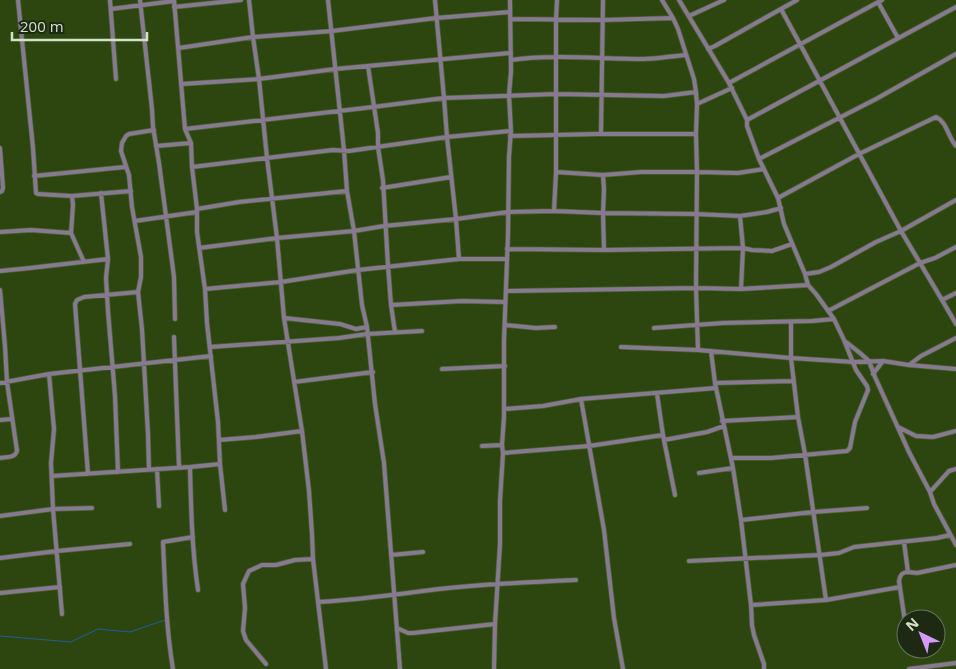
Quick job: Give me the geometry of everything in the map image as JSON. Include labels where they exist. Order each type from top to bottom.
[{"type":"street","points":[[18,0],[36,194],[72,196],[131,191]]},
{"type":"street","points":[[110,0],[116,79]]},
{"type":"street","points":[[111,8],[140,2],[174,0],[185,129],[191,143],[197,232],[205,289],[225,510]]},
{"type":"street","points":[[174,7],[241,0]]},
{"type":"street","points":[[249,0],[277,238],[284,318],[302,431],[311,507],[313,559],[326,669]]},
{"type":"street","points":[[328,0],[347,191],[373,372],[373,387],[386,487],[400,669]]},
{"type":"street","points":[[435,0],[459,259]]},
{"type":"street","points":[[494,669],[503,453],[510,133],[510,0]]},
{"type":"street","points":[[554,211],[557,0]]},
{"type":"street","points":[[601,134],[604,0]]},
{"type":"street","points":[[662,0],[678,29],[694,79],[696,92],[696,288],[698,350]]},
{"type":"street","points":[[678,0],[731,85],[747,120],[747,126],[760,160],[778,198],[784,224],[808,285],[834,319],[856,370],[868,390],[854,422],[851,444],[847,451],[771,458],[731,458]]},
{"type":"street","points":[[689,16],[724,0]]},
{"type":"street","points":[[708,49],[797,0]]},
{"type":"street","points":[[697,104],[800,44],[880,1],[898,38]]},
{"type":"street","points":[[140,2],[154,130],[174,277],[175,319]]},
{"type":"street","points":[[747,120],[956,7]]},
{"type":"street","points":[[781,9],[901,231],[956,324]]},
{"type":"street","points":[[179,48],[253,37],[332,31],[436,18],[510,12]]},
{"type":"street","points":[[510,19],[604,20],[673,18]]},
{"type":"street","points":[[182,84],[259,79],[335,69],[511,52]]},
{"type":"street","points":[[760,160],[876,99],[956,54]]},
{"type":"street","points":[[511,60],[526,58],[645,59],[686,55]]},
{"type":"street","points":[[368,66],[378,133],[384,226],[395,332]]},
{"type":"street","points":[[185,129],[444,98],[556,94],[664,96],[696,92]]},
{"type":"street","points":[[778,198],[859,154],[936,117],[944,122],[951,140],[956,146]]},
{"type":"street","points":[[148,470],[148,434],[138,292],[141,277],[141,258],[129,175],[121,151],[123,138],[129,134],[154,130]]},
{"type":"street","points":[[192,167],[333,150],[378,147],[447,137],[510,133],[556,135],[696,134]]},
{"type":"street","points":[[156,146],[191,143]]},
{"type":"street","points":[[0,148],[4,188],[0,192]]},
{"type":"street","points":[[34,176],[125,167]]},
{"type":"street","points":[[556,172],[603,176],[641,172],[738,174],[764,169]]},
{"type":"street","points":[[603,176],[604,250]]},
{"type":"street","points":[[382,188],[451,177]]},
{"type":"street","points":[[135,221],[166,217],[239,202],[347,191]]},
{"type":"street","points":[[101,193],[108,259],[106,278],[115,396],[118,472]]},
{"type":"street","points":[[72,196],[71,233],[84,262]]},
{"type":"street","points":[[805,274],[819,272],[831,267],[956,200]]},
{"type":"street","points":[[199,248],[508,212],[554,211],[740,216],[781,208]]},
{"type":"street","points":[[740,216],[743,248],[741,289]]},
{"type":"street","points":[[0,232],[31,230],[71,233]]},
{"type":"street","points":[[507,249],[743,248],[772,251],[792,244]]},
{"type":"street","points":[[828,311],[920,263],[956,248]]},
{"type":"street","points":[[0,271],[108,259]]},
{"type":"street","points":[[205,289],[281,282],[388,266],[459,259],[507,259]]},
{"type":"street","points":[[506,291],[741,289],[808,285]]},
{"type":"street","points":[[0,290],[2,346],[17,453],[13,456],[0,458]]},
{"type":"street","points":[[88,474],[77,300],[84,297],[138,292]]},
{"type":"street","points":[[942,300],[956,293]]},
{"type":"street","points":[[391,305],[462,301],[505,302]]},
{"type":"street","points":[[284,318],[340,324],[356,329],[367,327]]},
{"type":"street","points":[[654,328],[698,324],[834,319]]},
{"type":"street","points":[[791,322],[791,358],[798,417],[826,600]]},
{"type":"street","points":[[505,325],[555,328]]},
{"type":"street","points":[[210,347],[422,331]]},
{"type":"street","points":[[174,337],[179,467]]},
{"type":"street","points":[[909,365],[921,356],[956,338]]},
{"type":"street","points":[[844,340],[869,361],[874,376],[934,504],[956,545]]},
{"type":"street","points":[[621,347],[698,350],[853,362],[883,361],[956,369]]},
{"type":"street","points":[[711,351],[722,421],[734,468],[752,625],[764,669]]},
{"type":"street","points":[[0,383],[49,374],[211,356]]},
{"type":"street","points":[[863,380],[874,376],[883,361]]},
{"type":"street","points":[[442,369],[504,366]]},
{"type":"street","points":[[294,382],[373,372]]},
{"type":"street","points":[[49,374],[54,429],[51,463],[53,509],[62,614]]},
{"type":"street","points":[[715,383],[794,381]]},
{"type":"street","points":[[504,409],[542,406],[581,399],[716,388]]},
{"type":"street","points":[[657,394],[675,495]]},
{"type":"street","points":[[581,399],[604,530],[622,669]]},
{"type":"street","points":[[722,421],[798,417]]},
{"type":"street","points":[[0,420],[12,419]]},
{"type":"street","points":[[503,453],[664,438],[707,432],[724,426]]},
{"type":"street","points":[[898,427],[916,436],[933,437],[956,431]]},
{"type":"street","points":[[219,440],[302,431]]},
{"type":"street","points":[[482,446],[502,445]]},
{"type":"street","points":[[52,476],[220,464]]},
{"type":"street","points":[[190,467],[191,507],[198,590]]},
{"type":"street","points":[[699,473],[734,468]]},
{"type":"street","points":[[157,469],[159,506]]},
{"type":"street","points":[[930,492],[949,472],[956,469]]},
{"type":"street","points":[[0,516],[53,509],[92,508]]},
{"type":"street","points":[[741,520],[868,508]]},
{"type":"street","points":[[689,561],[820,556],[839,553],[854,547],[950,535]]},
{"type":"street","points":[[173,669],[168,638],[163,542],[193,537]]},
{"type":"street","points":[[904,542],[908,572]]},
{"type":"street","points":[[0,558],[130,544]]},
{"type":"street","points":[[391,555],[423,552]]},
{"type":"street","points":[[266,664],[246,640],[243,631],[245,608],[243,584],[249,571],[262,565],[276,565],[295,560],[313,559]]},
{"type":"street","points":[[903,609],[900,575],[908,572],[917,573],[956,565]]},
{"type":"street","points":[[318,602],[348,601],[498,583],[576,580]]},
{"type":"street","points":[[0,593],[60,587]]},
{"type":"street","points":[[751,605],[826,600],[900,587]]},
{"type":"street","points":[[398,628],[408,633],[413,633],[495,624]]},
{"type":"street","points":[[909,669],[956,663]]},
{"type":"waterway","points":[[0,636],[71,642],[98,629],[130,632],[165,620]]}]
